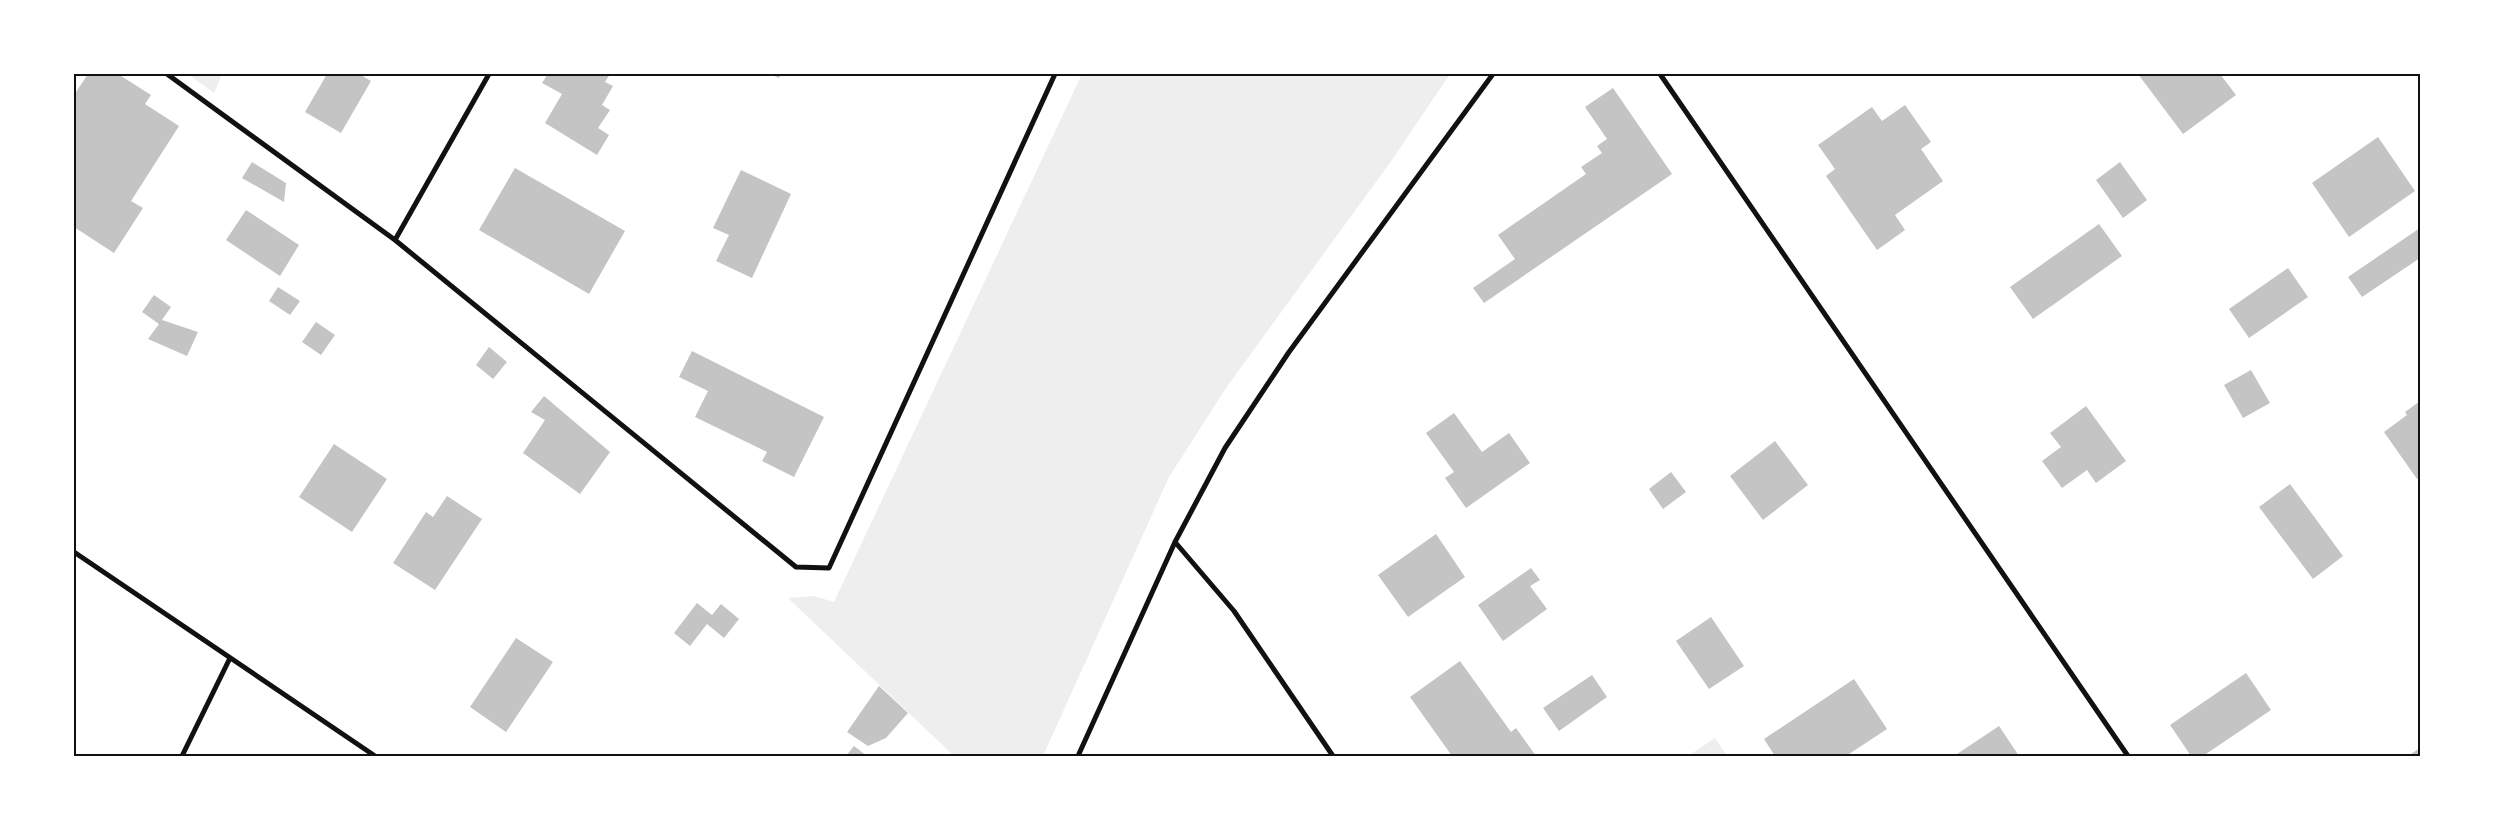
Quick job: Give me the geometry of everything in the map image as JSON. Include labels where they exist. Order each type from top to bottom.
[{"type":"street","points":[[167,74],[395,240],[796,567],[829,568],[1055,74]]},
{"type":"street","points":[[395,240],[489,74]]},
{"type":"street","points":[[1078,756],[1176,542],[1225,448],[1289,352],[1492,74]]},
{"type":"street","points":[[1660,74],[2128,756]]},
{"type":"street","points":[[1176,542],[1234,611],[1333,756]]},
{"type":"street","points":[[74,552],[375,756]]},
{"type":"street","points":[[182,756],[230,658]]},
{"type":"shaded area","points":[[188,74],[222,74],[214,93]]},
{"type":"shaded area","points":[[1082,74],[1450,74],[1392,160],[1226,388],[1169,477],[1043,756],[954,756],[788,598],[814,596],[834,602]]},
{"type":"shaded area","points":[[1715,738],[1727,756],[1688,756]]},
{"type":"building","points":[[88,74],[118,74],[151,95],[145,104],[179,126],[131,201],[143,208],[114,253],[74,227],[74,95]]},
{"type":"building","points":[[327,74],[359,74],[371,81],[341,133],[305,112]]},
{"type":"building","points":[[548,74],[610,74],[605,82],[613,86],[602,105],[610,110],[598,128],[609,135],[597,155],[545,123],[562,94],[542,83]]},
{"type":"building","points":[[770,74],[781,74],[779,78]]},
{"type":"building","points":[[2138,74],[2220,74],[2236,95],[2183,134]]},
{"type":"building","points":[[1613,88],[1672,174],[1484,303],[1473,288],[1515,259],[1498,235],[1586,174],[1581,167],[1602,153],[1597,146],[1607,139],[1585,107]]},
{"type":"building","points":[[1905,105],[1931,142],[1921,149],[1943,181],[1895,215],[1905,230],[1877,250],[1826,176],[1835,169],[1818,145],[1872,107],[1882,121]]},
{"type":"building","points":[[2378,137],[2415,191],[2349,237],[2312,183]]},
{"type":"building","points":[[252,162],[286,183],[284,202],[242,178]]},
{"type":"building","points":[[2120,162],[2147,200],[2123,218],[2096,180]]},
{"type":"building","points":[[515,168],[625,231],[589,294],[479,230]]},
{"type":"building","points":[[741,170],[791,194],[752,278],[716,261],[729,235],[713,228]]},
{"type":"building","points":[[246,210],[299,245],[280,276],[226,240]]},
{"type":"building","points":[[2099,224],[2122,256],[2033,319],[2010,287]]},
{"type":"building","points":[[2420,228],[2420,258],[2362,297],[2348,277]]},
{"type":"building","points":[[2288,268],[2308,297],[2249,338],[2229,309]]},
{"type":"building","points":[[278,287],[300,301],[290,315],[269,301]]},
{"type":"building","points":[[154,295],[171,307],[162,320],[198,332],[187,356],[148,339],[159,324],[142,312]]},
{"type":"building","points":[[316,322],[335,335],[321,355],[302,342]]},
{"type":"building","points":[[489,347],[507,362],[493,379],[476,365]]},
{"type":"building","points":[[692,351],[824,417],[794,477],[762,461],[767,452],[695,417],[708,391],[679,377]]},
{"type":"building","points":[[2251,370],[2270,403],[2243,418],[2224,385]]},
{"type":"building","points":[[544,396],[610,452],[580,494],[523,453],[545,420],[531,412]]},
{"type":"building","points":[[2420,401],[2420,476],[2417,479],[2384,432],[2407,415],[2405,412]]},
{"type":"building","points":[[2086,406],[2126,461],[2096,483],[2087,470],[2062,488],[2042,461],[2061,447],[2050,433]]},
{"type":"building","points":[[1454,413],[1482,452],[1509,433],[1530,463],[1466,508],[1445,478],[1454,472],[1426,433]]},
{"type":"building","points":[[1775,441],[1808,485],[1763,520],[1730,476]]},
{"type":"building","points":[[334,444],[387,479],[352,532],[299,497]]},
{"type":"building","points":[[1671,472],[1686,492],[1663,509],[1649,489]]},
{"type":"building","points":[[2290,484],[2343,556],[2313,579],[2259,507]]},
{"type":"building","points":[[447,496],[482,519],[435,590],[393,563],[426,512],[433,517]]},
{"type":"building","points":[[1436,534],[1465,577],[1408,617],[1378,575]]},
{"type":"building","points":[[1531,568],[1540,580],[1530,586],[1547,609],[1503,641],[1478,605]]},
{"type":"building","points":[[697,603],[712,615],[721,604],[739,619],[724,638],[707,624],[690,646],[674,633]]},
{"type":"building","points":[[1711,617],[1744,666],[1709,689],[1676,641]]},
{"type":"building","points":[[516,638],[553,662],[506,732],[470,707]]},
{"type":"building","points":[[1460,661],[1511,732],[1516,728],[1536,756],[1452,756],[1410,697]]},
{"type":"building","points":[[2246,673],[2271,710],[2203,756],[2191,756],[2170,725]]},
{"type":"building","points":[[1592,675],[1607,697],[1559,731],[1543,708]]},
{"type":"building","points":[[1854,679],[1887,729],[1846,756],[1775,756],[1764,739]]},
{"type":"building","points":[[879,686],[908,713],[886,738],[868,746],[847,732]]},
{"type":"building","points":[[1999,726],[2019,756],[1954,756]]},
{"type":"building","points":[[854,746],[867,756],[846,756]]},
{"type":"building","points":[[2420,748],[2420,756],[2408,756]]}]
